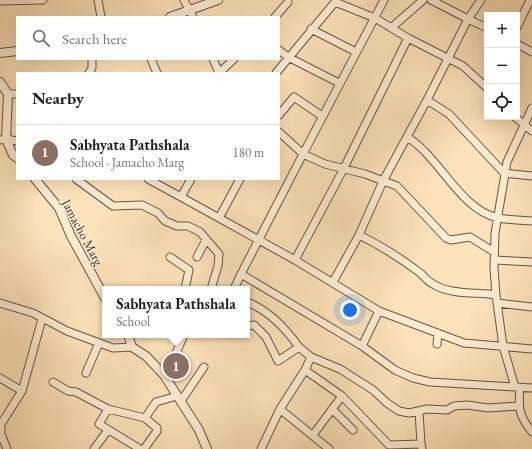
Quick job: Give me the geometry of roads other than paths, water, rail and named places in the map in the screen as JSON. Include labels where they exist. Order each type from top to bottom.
[{"type":"street","points":[[0,1],[43,0]]},
{"type":"street","points":[[184,0],[192,14]]},
{"type":"street","points":[[177,16],[192,14],[218,0]]},
{"type":"street","points":[[236,286],[339,83],[384,0]]},
{"type":"street","points":[[391,28],[423,0]]},
{"type":"street","points":[[431,0],[484,27]]},
{"type":"street","points":[[333,282],[359,235],[383,181],[427,100],[447,58],[468,19],[481,0]]},
{"type":"street","points":[[520,21],[530,0]]},
{"type":"street","points":[[97,1],[101,16]]},
{"type":"street","points":[[276,16],[288,2]]},
{"type":"street","points":[[277,72],[310,29],[335,2],[375,18],[408,38],[469,70],[484,85]]},
{"type":"street","points":[[310,29],[356,52]]},
{"type":"street","points":[[295,260],[343,170],[408,38]]},
{"type":"street","points":[[520,46],[532,52]]},
{"type":"street","points":[[0,53],[16,51]]},
{"type":"street","points":[[280,51],[288,57],[339,83]]},
{"type":"street","points":[[90,72],[92,68],[92,60]]},
{"type":"street","points":[[151,60],[157,72]]},
{"type":"street","points":[[213,60],[219,72]]},
{"type":"street","points":[[220,72],[233,60]]},
{"type":"street","points":[[0,82],[8,94],[3,139],[16,157]]},
{"type":"street","points":[[8,94],[16,94]]},
{"type":"street","points":[[280,114],[294,97],[322,116]]},
{"type":"street","points":[[427,100],[449,114],[504,173],[532,176]]},
{"type":"street","points":[[532,108],[507,162],[504,173],[497,218],[494,252],[496,296],[502,346],[518,387],[519,406],[523,421],[532,432]]},
{"type":"street","points":[[519,120],[532,131]]},
{"type":"street","points":[[280,133],[303,154],[325,164],[343,170],[365,174],[399,188],[446,238],[451,240],[470,237],[494,252]]},
{"type":"street","points":[[407,137],[426,153],[468,201],[497,218],[532,221]]},
{"type":"street","points":[[3,139],[16,141]]},
{"type":"street","name":"Jamacho Marg","points":[[36,180],[59,208],[71,236],[102,293]]},
{"type":"street","points":[[77,180],[113,206],[142,205],[158,213],[165,221],[177,226],[188,226],[200,232],[219,254],[218,266],[212,286]]},
{"type":"street","points":[[150,180],[295,260],[379,311],[464,343],[532,349]]},
{"type":"street","points":[[181,197],[190,180]]},
{"type":"street","points":[[219,218],[239,180]]},
{"type":"street","points":[[359,235],[377,243],[419,272],[433,285],[452,291],[480,292],[496,296]]},
{"type":"street","points":[[197,257],[206,240]]},
{"type":"street","points":[[170,257],[189,270],[186,286]]},
{"type":"street","points":[[494,260],[532,262]]},
{"type":"street","points":[[242,274],[362,346],[395,370],[413,378],[430,382],[532,388]]},
{"type":"street","points":[[0,303],[33,313],[42,319],[99,343],[113,348],[132,347],[146,356],[164,375],[199,430],[208,449]]},
{"type":"street","points":[[250,303],[258,306],[271,316],[291,336],[299,347],[311,357],[340,369],[373,390],[387,404],[399,411],[409,413],[426,409],[447,410],[454,406],[462,405],[488,408],[519,406]]},
{"type":"street","points":[[498,303],[532,307]]},
{"type":"street","points":[[362,346],[379,311]]},
{"type":"street","points":[[7,449],[1,434],[1,424],[22,391],[42,319]]},
{"type":"street","points":[[250,326],[254,325],[266,337],[278,361],[299,347]]},
{"type":"street","points":[[437,344],[438,333]]},
{"type":"street","points":[[129,338],[132,347]]},
{"type":"street","points":[[164,375],[170,366],[183,338]]},
{"type":"street","points":[[86,373],[99,343]]},
{"type":"street","points":[[261,449],[280,409],[305,370],[311,357]]},
{"type":"street","points":[[145,418],[156,402],[179,398],[204,367]]},
{"type":"street","points":[[305,370],[342,396],[389,445],[421,447],[419,411]]},
{"type":"street","points":[[0,378],[22,391]]},
{"type":"street","points":[[53,382],[68,391],[76,392],[108,409],[145,418],[156,428],[157,431],[144,449]]},
{"type":"street","points":[[313,435],[342,396]]},
{"type":"street","points":[[108,409],[99,422],[108,430],[140,449]]},
{"type":"street","points":[[280,409],[329,449]]},
{"type":"street","points":[[332,409],[353,430]]},
{"type":"street","points":[[94,449],[108,430]]},
{"type":"place","name":"Sabhyata Pathshala","points":[[176,366]]}]
